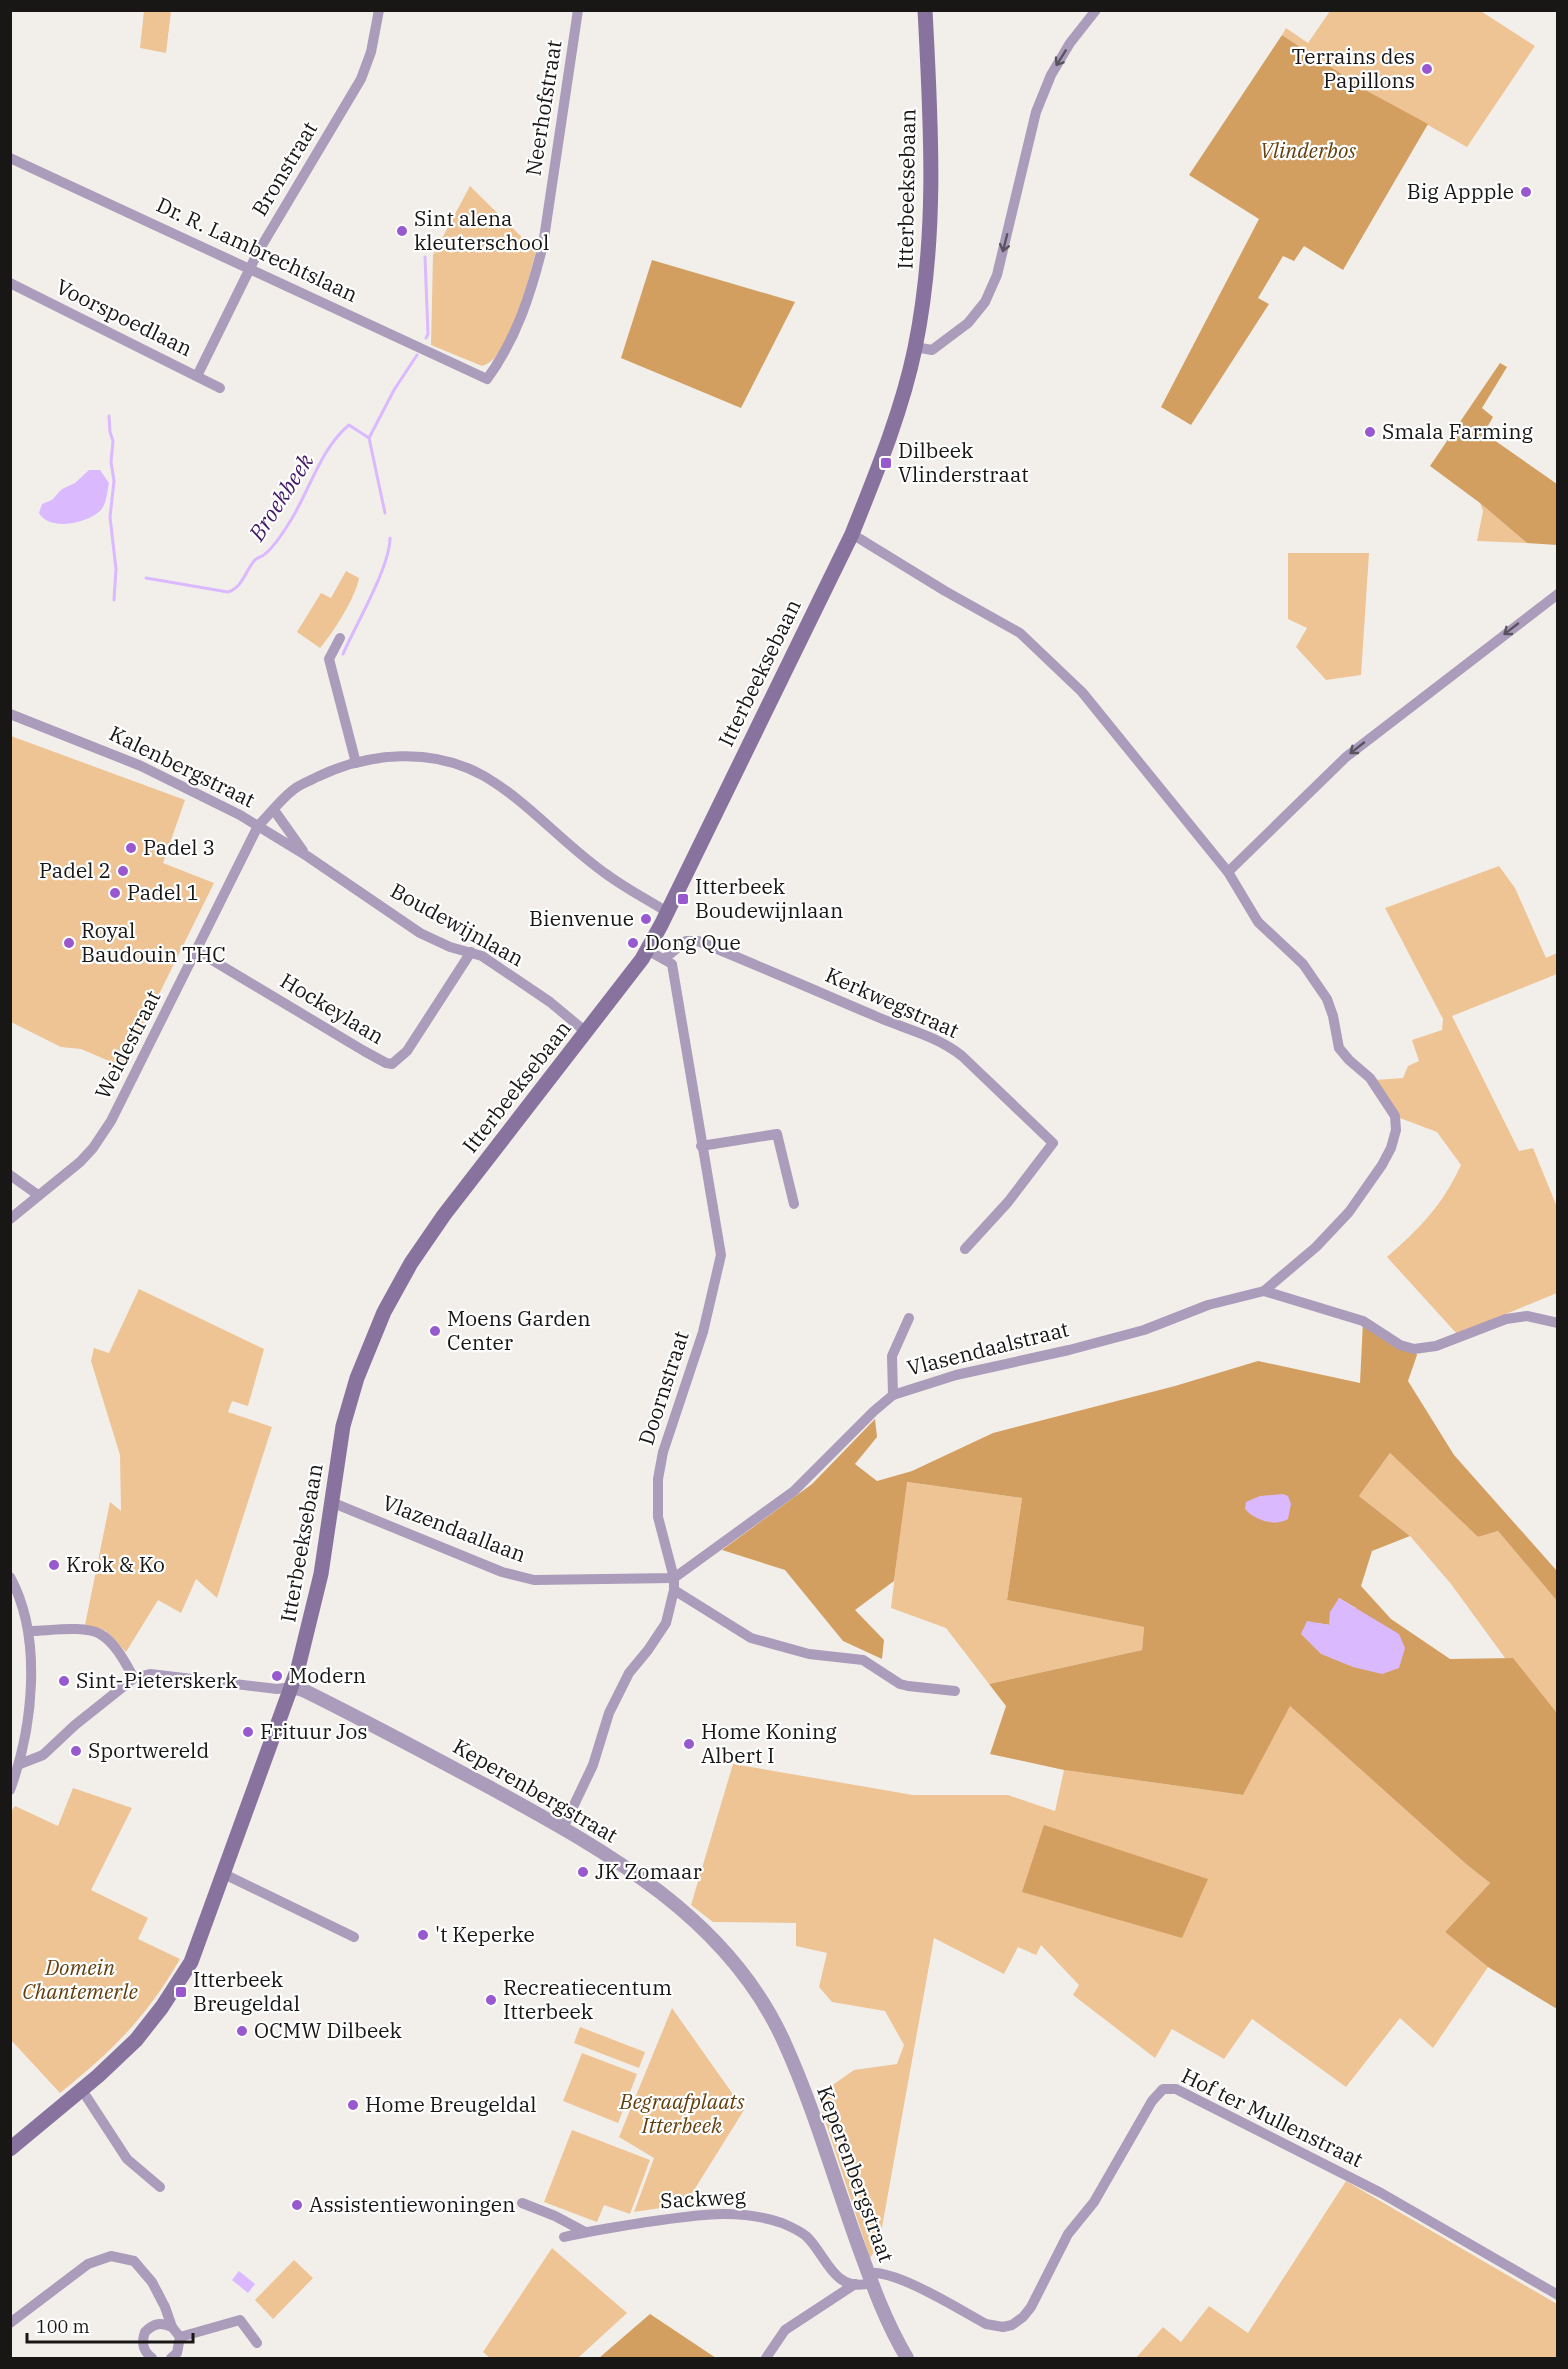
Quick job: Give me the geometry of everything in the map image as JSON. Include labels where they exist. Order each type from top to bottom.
[{"type":"main road","name":"Itterbeeksebaan","points":[[10,2149],[117,2060],[136,2040],[178,1984],[191,1962],[292,1687],[321,1574],[343,1426],[357,1378],[384,1312],[411,1263],[444,1215],[647,950],[852,534],[880,461],[908,376],[924,301],[932,226],[933,179],[925,10]]},
{"type":"street","name":"Bronstraat","points":[[198,376],[249,268],[361,79],[371,52],[379,10]]},
{"type":"street","name":"Neerhofstraat","points":[[487,379],[512,341],[537,271],[543,245],[578,10]]},
{"type":"street","points":[[915,347],[932,350],[969,323],[985,302],[997,275],[1036,112],[1051,75],[1070,44],[1096,10]]},
{"type":"street","name":"Dr. R. Lambrechtslaan","points":[[10,158],[487,379]]},
{"type":"street","name":"Voorspoedlaan","points":[[10,283],[220,388]]},
{"type":"street","points":[[852,534],[945,591],[1020,633],[1082,692],[1228,872],[1258,922],[1303,964],[1313,977],[1327,999],[1339,1048],[1370,1078],[1395,1116],[1396,1130],[1391,1148],[1370,1185],[1349,1212],[1316,1247],[1269,1287],[1363,1321],[1401,1345],[1414,1349],[1436,1346],[1506,1319],[1527,1316],[1557,1323]]},
{"type":"street","points":[[1228,872],[1346,756],[1557,594]]},
{"type":"street","points":[[340,638],[329,659],[356,763]]},
{"type":"street","name":"Kalenbergstraat","points":[[10,714],[141,766],[258,826],[293,789],[325,774],[356,763],[395,756],[443,760],[473,771],[508,793],[609,876],[667,912]]},
{"type":"street","name":"Boudewijnlaan","points":[[274,810],[307,856]]},
{"type":"street","name":"Boudewijnlaan","points":[[258,826],[307,856],[420,933],[450,947],[482,956],[540,995],[586,1032]]},
{"type":"street","name":"Weidestraat","points":[[10,1220],[38,1195],[69,1174],[99,1139],[116,1112],[258,826]]},
{"type":"street","name":"Kerkwegstraat","points":[[664,959],[686,941],[698,941],[892,1023],[926,1034],[950,1046],[962,1056],[1053,1143],[1008,1202],[965,1250]]},
{"type":"street","points":[[647,950],[664,959]]},
{"type":"street","name":"Hockeylaan","points":[[197,951],[364,1051],[392,1064],[407,1051],[471,952]]},
{"type":"street","name":"Doornstraat","points":[[563,1828],[593,1765],[609,1713],[629,1672],[648,1650],[666,1623],[675,1590],[658,1517],[658,1479],[663,1452],[703,1332],[720,1255],[672,964],[664,959]]},
{"type":"street","points":[[702,1146],[777,1134],[794,1204]]},
{"type":"street","points":[[10,1175],[38,1195]]},
{"type":"street","name":"Vlasendaalstraat","points":[[674,1578],[794,1491],[893,1395],[956,1375],[1069,1350],[1144,1330],[1208,1305],[1269,1287]]},
{"type":"street","points":[[893,1395],[892,1356],[909,1318]]},
{"type":"street","name":"Vlazendaallaan","points":[[331,1502],[502,1572],[534,1580],[674,1578]]},
{"type":"street","points":[[10,1577],[30,1631],[29,1704],[20,1764],[10,1790]]},
{"type":"street","points":[[675,1590],[751,1638],[809,1654],[863,1660],[900,1684],[955,1691]]},
{"type":"street","points":[[30,1631],[73,1630],[101,1634],[117,1651],[134,1678]]},
{"type":"street","points":[[20,1764],[43,1755],[75,1725],[134,1678],[150,1674],[277,1689],[292,1687]]},
{"type":"street","name":"Keperenbergstraat","points":[[292,1687],[303,1690],[379,1728],[563,1828],[602,1852],[690,1915],[731,1956],[762,2000],[785,2043],[870,2278],[894,2336],[907,2358]]},
{"type":"street","points":[[224,1874],[354,1937]]},
{"type":"street","name":"Hof ter Mullenstraat","points":[[870,2278],[874,2272],[894,2276],[986,2324],[1003,2327],[1018,2322],[1031,2307],[1068,2234],[1094,2202],[1152,2101],[1163,2089],[1170,2088],[1381,2193],[1557,2295]]},
{"type":"street","points":[[82,2090],[127,2159],[160,2187]]},
{"type":"street","points":[[522,2203],[555,2216],[585,2232]]},
{"type":"street","name":"Sackweg","points":[[564,2237],[707,2214],[764,2217],[785,2224],[807,2236],[825,2262],[842,2280],[855,2284]]},
{"type":"street","points":[[10,2323],[88,2264],[111,2256],[134,2261],[152,2282],[172,2327],[180,2337],[177,2353],[171,2358]]},
{"type":"street","points":[[766,2358],[785,2330],[855,2284],[863,2285],[870,2278]]},
{"type":"street","points":[[180,2337],[240,2319],[257,2343]]},
{"type":"street","points":[[146,2357],[143,2338],[151,2326],[164,2323],[172,2327]]},
{"type":"green space","name":"Terrains des Papillons","points":[[1479,10],[1535,46],[1467,147],[1369,92],[1282,35],[1286,28],[1308,43],[1330,11]]},
{"type":"green space","points":[[144,11],[171,11],[166,53],[140,48]]},
{"type":"green space","name":"Vlinderbos","points":[[1282,35],[1369,92],[1428,124],[1343,270],[1304,246],[1294,261],[1283,256],[1258,298],[1269,304],[1191,425],[1161,407],[1259,219],[1189,175]]},
{"type":"green space","points":[[470,186],[536,251],[510,334],[492,360],[482,366],[431,345],[433,255]]},
{"type":"green space","points":[[652,260],[795,302],[741,408],[621,358]]},
{"type":"green space","points":[[1500,363],[1507,367],[1482,408],[1493,417],[1484,433],[1557,484],[1557,545],[1527,543],[1480,503],[1430,466]]},
{"type":"green space","points":[[1480,503],[1527,543],[1477,541],[1483,511]]},
{"type":"green space","points":[[1288,553],[1369,553],[1361,675],[1326,680],[1296,647],[1307,628],[1288,619]]},
{"type":"green space","points":[[346,571],[359,578],[357,586],[343,614],[320,648],[297,632],[321,593],[331,598]]},
{"type":"green space","name":"Royal Baudouin THC","points":[[11,736],[185,800],[163,863],[214,883],[123,1067],[81,1049],[61,1047],[11,1022]]},
{"type":"green space","points":[[1499,866],[1515,888],[1546,958],[1557,953],[1557,974],[1452,1016],[1519,1151],[1533,1148],[1557,1207],[1557,1293],[1457,1334],[1387,1257],[1429,1216],[1446,1193],[1461,1165],[1437,1132],[1400,1118],[1375,1080],[1403,1078],[1408,1066],[1419,1061],[1412,1040],[1442,1030],[1443,1019],[1385,908]]},
{"type":"green space","points":[[139,1289],[264,1349],[248,1406],[232,1401],[228,1412],[272,1427],[217,1598],[196,1579],[181,1613],[158,1600],[126,1652],[106,1631],[85,1625],[110,1502],[121,1511],[120,1455],[91,1361],[94,1348],[109,1353]]},
{"type":"green space","points":[[1363,1321],[1414,1349],[1417,1355],[1408,1381],[1454,1455],[1557,1571],[1557,1601],[1498,1531],[1478,1537],[1390,1453],[1359,1496],[1410,1536],[1372,1551],[1361,1586],[1391,1619],[1450,1659],[1513,1658],[1557,1713],[1557,2009],[1488,1967],[1445,1932],[1490,1883],[1290,1706],[1243,1795],[1064,1770],[990,1754],[1006,1706],[989,1684],[1142,1650],[1144,1627],[1007,1600],[1022,1498],[907,1482],[894,1581],[855,1610],[884,1640],[882,1659],[843,1641],[785,1570],[722,1550],[812,1484],[875,1419],[877,1437],[855,1464],[877,1481],[912,1471],[993,1433],[1175,1386],[1258,1361],[1360,1383]],"holes":[[[1339,1598],[1356,1608],[1321,1654],[1317,1623],[1330,1625]]]},
{"type":"green space","points":[[1390,1453],[1478,1537],[1498,1531],[1557,1601],[1557,1713],[1513,1659],[1505,1658],[1451,1584],[1410,1536],[1359,1496]]},
{"type":"green space","points":[[906,1482],[1022,1498],[1007,1600],[1144,1627],[1142,1650],[989,1684],[946,1628],[891,1608]]},
{"type":"green space","points":[[1289,1705],[1490,1883],[1445,1932],[1488,1967],[1433,2048],[1400,2018],[1346,2087],[1252,2019],[1224,2059],[1172,2029],[1155,2058],[1073,1995],[1079,1985],[1041,1945],[1036,1955],[1018,1947],[1004,1974],[934,1938],[879,2244],[870,2258],[817,2096],[854,2070],[897,2064],[904,2045],[885,2011],[832,2002],[819,1987],[827,1953],[796,1946],[796,1923],[713,1922],[691,1905],[733,1764],[913,1795],[1008,1795],[1055,1811],[1064,1770],[1243,1795]]},
{"type":"green space","name":"Domein Chantemerle","points":[[73,1788],[132,1808],[91,1890],[148,1918],[138,1939],[180,1959],[154,1999],[127,2032],[96,2063],[60,2093],[11,2040],[10,1813],[15,1806],[58,1826]]},
{"type":"green space","points":[[1044,1825],[1208,1879],[1182,1938],[1022,1892]]},
{"type":"green space","name":"Begraafplaats Itterbeek","points":[[672,2008],[744,2110],[691,2195],[700,2202],[634,2212],[654,2158],[619,2137]]},
{"type":"green space","points":[[580,2027],[645,2052],[639,2068],[574,2043]]},
{"type":"green space","points":[[582,2053],[637,2074],[618,2123],[563,2101]]},
{"type":"green space","points":[[572,2130],[650,2160],[630,2214],[604,2205],[597,2222],[544,2202]]},
{"type":"green space","points":[[1346,2181],[1557,2304],[1557,2358],[1136,2358],[1163,2327],[1181,2342],[1209,2306],[1248,2333]]},
{"type":"green space","points":[[552,2248],[627,2313],[578,2358],[490,2358],[483,2352]]},
{"type":"green space","points":[[294,2260],[313,2278],[273,2319],[255,2300]]},
{"type":"green space","points":[[650,2314],[716,2358],[599,2358]]},
{"type":"shaded area","points":[[89,470],[100,470],[109,483],[100,511],[87,519],[69,524],[44,519],[39,513],[42,504],[52,500],[62,489],[75,483]]},
{"type":"shaded area","points":[[1283,1494],[1288,1496],[1291,1504],[1288,1519],[1283,1521],[1265,1521],[1245,1509],[1246,1502],[1260,1496]]},
{"type":"shaded area","points":[[1339,1598],[1399,1634],[1405,1648],[1399,1668],[1382,1674],[1353,1667],[1321,1654],[1301,1634],[1307,1621],[1329,1625],[1330,1612]]},
{"type":"shaded area","points":[[239,2271],[255,2284],[248,2293],[232,2280]]},
{"type":"waterway","name":"Broekbeek","points":[[425,257],[428,334],[426,338]]},
{"type":"waterway","name":"Broekbeek","points":[[385,513],[369,438],[394,390],[417,355]]},
{"type":"waterway","name":"Broekbeek","points":[[109,416],[113,441],[111,462],[114,481],[110,517],[116,569],[114,600]]},
{"type":"waterway","name":"Broekbeek","points":[[146,578],[228,592],[233,590],[254,561],[264,555],[280,538],[298,508],[323,457],[339,434],[349,425],[369,438]]},
{"type":"waterway","name":"Broekbeek","points":[[343,654],[378,580],[390,538]]},
{"type":"place","name":"Terrains des Papillons","points":[[1427,69]]},
{"type":"place","name":"Big Appple","points":[[1526,192]]},
{"type":"place","name":"Sint alena kleuterschool","points":[[402,231]]},
{"type":"place","name":"Smala Farming","points":[[1370,432]]},
{"type":"place","name":"Dilbeek Vlinderstraat","points":[[886,463]]},
{"type":"place","name":"Padel 3","points":[[131,848]]},
{"type":"place","name":"Padel 2","points":[[123,871]]},
{"type":"place","name":"Padel 1","points":[[115,893]]},
{"type":"place","name":"Itterbeek Boudewijnlaan","points":[[683,899]]},
{"type":"place","name":"Bienvenue","points":[[646,919]]},
{"type":"place","name":"Royal Baudouin THC","points":[[69,943]]},
{"type":"place","name":"Dong Que","points":[[633,943]]},
{"type":"place","name":"Moens Garden Center","points":[[435,1331]]},
{"type":"place","name":"Krok & Ko","points":[[54,1565]]},
{"type":"place","name":"Modern","points":[[277,1676]]},
{"type":"place","name":"Sint-Pieterskerk","points":[[64,1681]]},
{"type":"place","name":"Frituur Jos","points":[[248,1732]]},
{"type":"place","name":"Home Koning Albert I","points":[[689,1744]]},
{"type":"place","name":"Sportwereld","points":[[76,1751]]},
{"type":"place","name":"JK Zomaar","points":[[583,1872]]},
{"type":"place","name":"'t Keperke","points":[[423,1935]]},
{"type":"place","name":"Itterbeek Breugeldal","points":[[181,1992]]},
{"type":"place","name":"Recreatiecentum Itterbeek","points":[[491,2000]]},
{"type":"place","name":"OCMW Dilbeek","points":[[242,2031]]},
{"type":"place","name":"Home Breugeldal","points":[[353,2105]]},
{"type":"place","name":"Assistentiewoningen","points":[[297,2205]]}]
